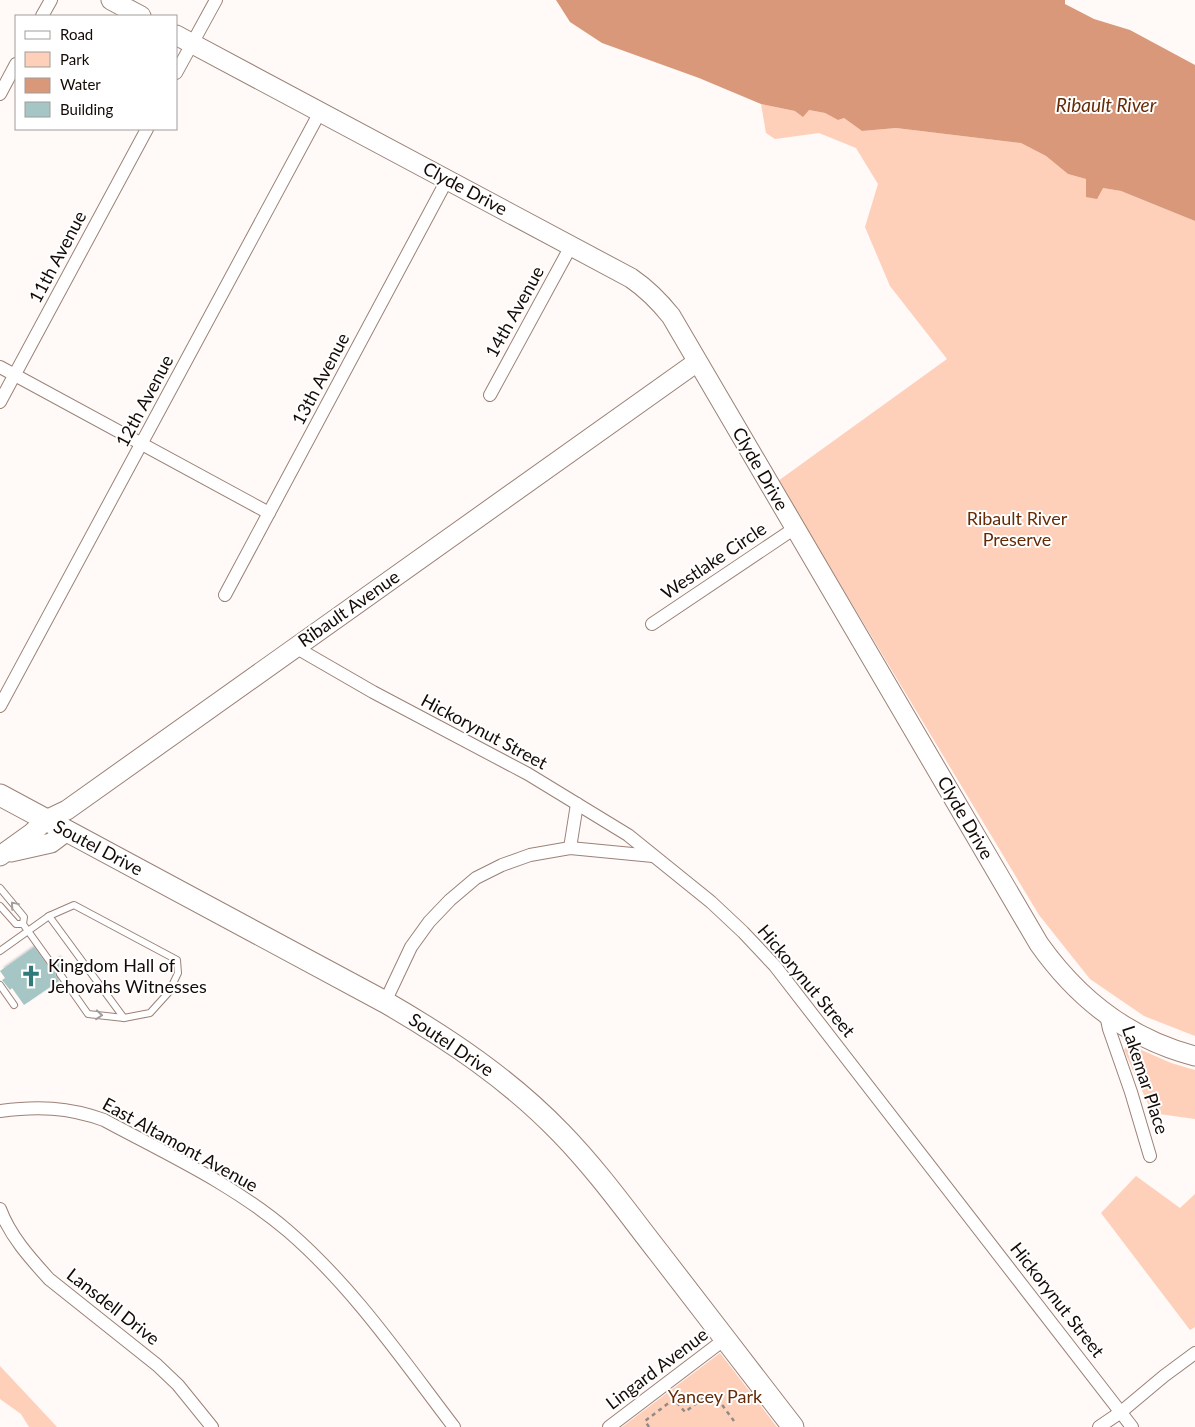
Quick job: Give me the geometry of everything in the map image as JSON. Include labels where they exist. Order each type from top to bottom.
[{"type":"main road","name":"Soutel Drive","points":[[0,795],[385,1002],[440,1035],[496,1074],[561,1132],[599,1175],[793,1427]]},
{"type":"street","points":[[42,15],[50,0]]},
{"type":"street","points":[[111,0],[139,15]]},
{"type":"street","points":[[178,66],[184,40],[216,0]]},
{"type":"street","name":"Clyde Drive","points":[[184,40],[631,278],[653,295],[671,316],[1029,928],[1051,961],[1087,999],[1106,1015],[1133,1032],[1195,1056]]},
{"type":"street","points":[[0,94],[15,66]]},
{"type":"street","name":"12th Avenue","points":[[0,706],[320,112]]},
{"type":"street","name":"11th Avenue","points":[[0,402],[145,130]]},
{"type":"street","name":"13th Avenue","points":[[225,595],[447,180]]},
{"type":"street","name":"14th Avenue","points":[[490,395],[571,246]]},
{"type":"street","name":"Ribault Avenue","points":[[1,855],[32,833],[46,820],[67,810],[697,362]]},
{"type":"street","points":[[0,367],[269,513]]},
{"type":"street","name":"Westlake Circle","points":[[652,624],[795,528]]},
{"type":"street","name":"Hickorynut Street","points":[[295,647],[373,692],[528,774],[628,835],[712,902],[775,966],[1132,1427]]},
{"type":"street","points":[[570,848],[577,804]]},
{"type":"street","points":[[1,855],[51,843],[66,831]]},
{"type":"street","points":[[385,1002],[411,947],[429,922],[450,900],[476,878],[502,865],[530,855],[570,848],[653,856]]},
{"type":"street","name":"Lakemar Place","points":[[1106,1015],[1150,1156]]},
{"type":"street","name":"East Altamont Avenue","points":[[0,1112],[41,1107],[66,1109],[94,1116],[220,1182],[254,1205],[318,1258],[352,1295],[454,1427]]},
{"type":"street","name":"Lansdell Drive","points":[[0,1209],[14,1237],[49,1279],[157,1365],[178,1385],[212,1427]]},
{"type":"street","name":"Lingard Avenue","points":[[609,1427],[725,1339]]},
{"type":"street","points":[[1099,1427],[1195,1353]]},
{"type":"lane","points":[[0,888],[24,917],[23,924],[51,963]]},
{"type":"lane","points":[[0,951],[49,916],[74,904],[177,960],[178,973],[169,992],[150,1013],[124,1018],[88,1014],[60,974]]},
{"type":"lane","points":[[0,906],[16,924],[23,924]]},
{"type":"lane","points":[[49,916],[124,1018]]},
{"type":"lane","points":[[0,985],[14,1005]]},
{"type":"path","points":[[649,1427],[645,1421],[674,1399],[684,1412],[702,1399],[720,1402],[734,1421]]},
{"type":"green space","name":"Ribault River Preserve","points":[[761,104],[795,111],[809,110],[825,113],[838,120],[844,118],[862,131],[896,128],[1021,143],[1046,156],[1068,174],[1086,179],[1103,188],[1121,191],[1195,221],[1195,1036],[1144,1016],[1090,979],[1039,915],[778,481],[947,359],[890,286],[865,227],[878,184],[856,148],[819,133],[775,139],[766,133]]},
{"type":"green space","points":[[1128,1044],[1171,1063],[1195,1070],[1195,1119],[1152,1113],[1124,1050]]},
{"type":"green space","points":[[1136,1176],[1180,1208],[1195,1194],[1195,1327],[1190,1330],[1101,1213]]},
{"type":"green space","name":"Yancey Park","points":[[720,1353],[777,1427],[622,1427]]},
{"type":"green space","points":[[0,1366],[57,1427],[29,1427],[21,1414],[0,1399]]},
{"type":"water","name":"Ribault River","points":[[556,0],[1065,0],[1065,4],[1094,19],[1130,30],[1195,65],[1195,221],[1121,191],[1103,188],[1097,199],[1086,197],[1086,179],[1068,174],[1046,156],[1021,143],[896,128],[862,131],[844,118],[838,120],[825,113],[809,110],[803,117],[795,111],[761,104],[699,78],[602,43],[570,22]]},
{"type":"building","name":"Kingdom Hall of Jehovahs Witnesses","points":[[34,947],[49,967],[54,967],[56,959],[65,971],[57,970],[55,975],[59,981],[24,1005],[12,988],[10,990],[2,980],[5,978],[0,971]]},
{"type":"place","name":"Kingdom Hall of Jehovahs Witnesses","points":[[31,976]]}]
